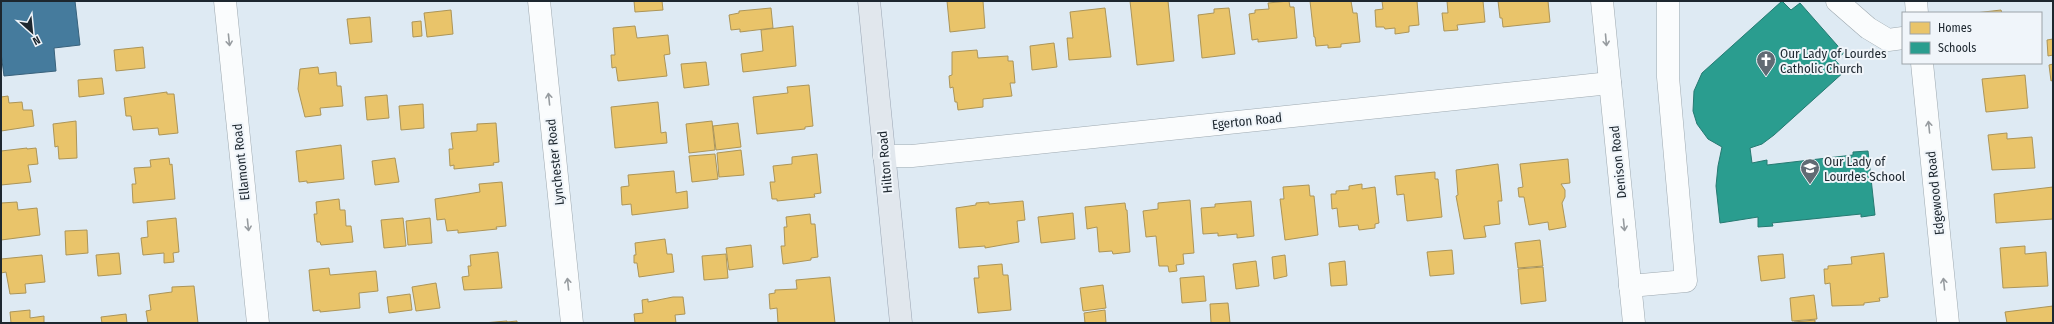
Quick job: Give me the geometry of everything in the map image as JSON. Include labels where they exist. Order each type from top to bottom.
[{"type":"main road","name":"Hilton Road","points":[[870,1],[901,323]]},
{"type":"street","name":"Ellamont Road","points":[[225,1],[258,323]]},
{"type":"street","name":"Lynchester Road","points":[[539,1],[572,323]]},
{"type":"street","name":"Denison Road","points":[[1602,1],[1634,323]]},
{"type":"street","points":[[1630,286],[1686,280],[1668,77],[1668,1]]},
{"type":"street","points":[[1837,1],[1868,28],[1888,40],[1902,38]]},
{"type":"street","points":[[1916,1],[1917,12]]},
{"type":"street","name":"Edgewood Road","points":[[1922,64],[1948,323]]},
{"type":"street","name":"Egerton Road","points":[[884,156],[920,155],[1610,83]]},
{"type":"building: Homes","points":[[634,1],[662,1],[663,10],[635,12]]},
{"type":"building: Homes","points":[[947,1],[983,1],[985,28],[950,32]]},
{"type":"building: Homes","points":[[1130,1],[1168,1],[1174,61],[1137,65]]},
{"type":"building: Homes","points":[[1289,1],[1290,7],[1294,7],[1297,38],[1258,42],[1258,39],[1252,40],[1249,14],[1255,13],[1255,10],[1269,9],[1268,3]]},
{"type":"building: Homes","points":[[1310,1],[1351,1],[1353,13],[1357,13],[1360,42],[1341,44],[1341,47],[1328,48],[1328,45],[1316,46]]},
{"type":"building: Homes","points":[[1382,1],[1417,1],[1419,25],[1409,26],[1409,32],[1395,34],[1395,28],[1385,29],[1384,27],[1376,27],[1375,10],[1383,9]]},
{"type":"building: Homes","points":[[1447,1],[1483,1],[1485,22],[1457,25],[1458,30],[1444,31],[1442,13],[1448,13]]},
{"type":"building: Homes","points":[[1498,1],[1548,1],[1550,22],[1503,27],[1502,18],[1500,18]]},
{"type":"building: Homes","points":[[771,8],[773,28],[740,32],[740,29],[731,30],[729,15],[739,13],[739,11]]},
{"type":"building: Homes","points":[[1105,8],[1111,57],[1069,60],[1067,38],[1073,38],[1070,12]]},
{"type":"building: Homes","points":[[1229,8],[1235,54],[1202,58],[1198,15],[1214,13],[1214,9]]},
{"type":"building: Homes","points":[[451,10],[453,34],[427,37],[424,13]]},
{"type":"building: Homes","points":[[2001,10],[2002,12],[1984,12]]},
{"type":"building: Homes","points":[[370,17],[372,42],[350,44],[347,19]]},
{"type":"building: Homes","points":[[421,21],[422,36],[413,37],[412,22]]},
{"type":"building: Homes","points":[[635,26],[637,38],[668,35],[670,54],[664,55],[667,76],[618,81],[616,67],[612,68],[611,55],[615,55],[613,28]]},
{"type":"building: Homes","points":[[793,26],[796,66],[743,72],[741,54],[763,51],[761,30]]},
{"type":"building: Homes","points":[[2053,39],[2053,55],[2048,56],[2047,40]]},
{"type":"building: Homes","points":[[1054,43],[1057,67],[1032,70],[1030,46]]},
{"type":"building: Homes","points":[[143,47],[145,68],[116,71],[114,50]]},
{"type":"building: Homes","points":[[977,50],[978,58],[1008,56],[1008,61],[1013,61],[1015,83],[1010,83],[1012,96],[983,99],[983,107],[958,110],[957,102],[955,102],[953,87],[950,88],[949,76],[952,75],[952,52]]},
{"type":"building: Homes","points":[[706,62],[709,85],[684,88],[681,64]]},
{"type":"building: Homes","points":[[2053,64],[2053,80],[2051,81],[2049,65]]},
{"type":"building: Homes","points":[[318,67],[319,74],[336,72],[337,86],[341,86],[343,106],[320,108],[321,115],[305,117],[298,89],[300,69]]},
{"type":"building: Homes","points":[[2025,75],[2028,108],[1986,112],[1982,79]]},
{"type":"building: Homes","points":[[102,78],[104,94],[79,97],[78,80]]},
{"type":"building: Homes","points":[[809,85],[813,126],[805,127],[805,129],[757,134],[753,97],[788,93],[787,87]]},
{"type":"building: Homes","points":[[167,92],[167,94],[174,94],[178,133],[159,135],[158,128],[133,130],[131,116],[126,116],[124,98]]},
{"type":"building: Homes","points":[[387,95],[389,118],[367,120],[365,97]]},
{"type":"building: Homes","points":[[8,96],[9,103],[22,102],[23,110],[32,110],[34,126],[1,131],[1,97]]},
{"type":"building: Homes","points":[[658,102],[661,133],[666,132],[667,143],[615,148],[611,107]]},
{"type":"building: Homes","points":[[423,104],[424,128],[401,130],[399,106]]},
{"type":"building: Homes","points":[[76,121],[77,158],[59,159],[58,146],[55,147],[53,124]]},
{"type":"building: Homes","points":[[712,121],[715,150],[689,153],[686,124]]},
{"type":"building: Homes","points":[[496,123],[499,162],[493,163],[494,165],[454,169],[454,165],[450,166],[449,149],[453,149],[451,133],[477,131],[477,124]]},
{"type":"building: Homes","points":[[738,123],[741,147],[716,150],[713,126]]},
{"type":"building: Homes","points":[[2007,133],[2007,139],[2032,137],[2035,168],[1992,170],[1988,135]]},
{"type":"building: Homes","points":[[341,145],[344,179],[307,183],[307,181],[299,182],[296,151]]},
{"type":"building: Homes","points":[[36,148],[38,164],[28,165],[31,182],[1,185],[1,151]]},
{"type":"building: Homes","points":[[741,150],[744,175],[719,177],[717,153]]},
{"type":"building: Homes","points":[[715,154],[718,179],[692,182],[689,156]]},
{"type":"building: Homes","points":[[817,154],[821,193],[814,194],[815,197],[777,201],[777,199],[772,199],[770,182],[775,182],[773,166],[792,164],[792,157]]},
{"type":"building: Homes","points":[[169,158],[170,165],[172,164],[175,199],[133,203],[132,184],[136,184],[134,168],[151,167],[150,160]]},
{"type":"building: Homes","points":[[395,158],[399,182],[375,185],[372,161]]},
{"type":"building: Homes","points":[[1568,159],[1570,183],[1561,184],[1565,190],[1565,197],[1562,203],[1566,227],[1549,230],[1548,222],[1529,225],[1524,197],[1519,197],[1518,188],[1523,187],[1520,164]]},
{"type":"building: Homes","points":[[1498,164],[1502,201],[1498,201],[1500,224],[1484,226],[1486,237],[1464,239],[1456,196],[1458,195],[1456,170]]},
{"type":"building: Homes","points":[[674,171],[676,193],[687,191],[688,208],[632,215],[631,204],[622,205],[621,187],[629,186],[628,175]]},
{"type":"building: Homes","points":[[1435,172],[1435,179],[1438,179],[1442,217],[1407,221],[1404,194],[1397,195],[1395,176]]},
{"type":"building: Homes","points":[[502,182],[506,226],[496,227],[497,229],[458,233],[458,230],[447,231],[445,219],[437,220],[435,199],[480,192],[479,184]]},
{"type":"building: Homes","points":[[1362,184],[1362,189],[1375,187],[1379,223],[1375,224],[1375,228],[1359,230],[1358,225],[1339,227],[1337,208],[1332,209],[1331,194],[1336,194],[1336,191],[1349,190],[1349,186]]},
{"type":"building: Homes","points":[[1309,185],[1310,196],[1314,196],[1318,235],[1285,240],[1280,199],[1284,199],[1283,187]]},
{"type":"building: Homes","points":[[2053,187],[2053,219],[1996,223],[1994,194]]},
{"type":"building: Homes","points":[[339,199],[340,210],[345,210],[346,226],[351,226],[353,242],[321,245],[320,242],[317,242],[314,214],[317,214],[316,202]]},
{"type":"building: Homes","points":[[1190,200],[1194,253],[1183,254],[1184,264],[1176,265],[1177,271],[1169,272],[1168,266],[1159,266],[1156,236],[1146,237],[1143,211],[1158,209],[1158,203]]},
{"type":"building: Homes","points":[[1023,201],[1025,220],[1017,221],[1019,242],[985,248],[985,246],[959,248],[956,208],[976,205],[976,203],[989,202],[989,204]]},
{"type":"building: Homes","points":[[1251,201],[1254,236],[1237,238],[1237,234],[1218,236],[1218,233],[1203,234],[1201,208],[1215,207],[1215,204]]},
{"type":"building: Homes","points":[[17,202],[18,210],[37,208],[40,235],[1,240],[1,203]]},
{"type":"building: Homes","points":[[1125,203],[1127,210],[1130,252],[1113,254],[1112,251],[1099,252],[1097,227],[1087,229],[1085,207]]},
{"type":"building: Homes","points":[[1073,213],[1075,239],[1041,243],[1038,217]]},
{"type":"building: Homes","points":[[810,214],[811,224],[815,224],[818,257],[811,258],[811,260],[783,264],[781,246],[785,246],[784,227],[787,227],[786,217]]},
{"type":"building: Homes","points":[[176,218],[179,252],[173,253],[174,262],[164,263],[164,253],[143,255],[141,238],[148,237],[147,221]]},
{"type":"building: Homes","points":[[403,218],[406,246],[384,248],[381,220]]},
{"type":"building: Homes","points":[[430,218],[432,243],[408,245],[406,221]]},
{"type":"building: Homes","points":[[87,230],[88,253],[66,255],[65,231]]},
{"type":"building: Homes","points":[[665,239],[667,254],[672,254],[674,272],[639,277],[637,263],[634,263],[634,255],[636,255],[635,243]]},
{"type":"building: Homes","points":[[1540,240],[1543,266],[1518,268],[1515,243]]},
{"type":"building: Homes","points":[[751,245],[753,267],[729,270],[726,248]]},
{"type":"building: Homes","points":[[2025,246],[2025,254],[2046,252],[2048,286],[2003,288],[2000,248]]},
{"type":"building: Homes","points":[[1452,250],[1454,274],[1430,276],[1427,252]]},
{"type":"building: Homes","points":[[498,252],[502,288],[464,290],[462,277],[469,276],[468,266],[471,266],[470,255]]},
{"type":"building: Homes","points":[[119,253],[121,274],[98,276],[96,255]]},
{"type":"building: Homes","points":[[1884,253],[1888,297],[1879,298],[1880,301],[1864,303],[1864,305],[1832,306],[1830,283],[1825,284],[1824,269],[1828,269],[1828,266],[1852,264],[1851,257]]},
{"type":"building: Homes","points":[[726,254],[728,278],[704,280],[702,256]]},
{"type":"building: Homes","points":[[1783,254],[1785,278],[1761,281],[1758,256]]},
{"type":"building: Homes","points":[[42,255],[45,282],[25,284],[26,293],[10,294],[6,272],[1,273],[1,259]]},
{"type":"building: Homes","points":[[1285,255],[1287,276],[1274,279],[1272,257]]},
{"type":"building: Homes","points":[[1256,261],[1259,286],[1236,289],[1233,264]]},
{"type":"building: Homes","points":[[1345,261],[1347,285],[1331,286],[1329,263]]},
{"type":"building: Homes","points":[[1002,264],[1003,275],[1008,275],[1011,310],[978,313],[974,278],[979,278],[978,266]]},
{"type":"building: Homes","points":[[1543,267],[1546,301],[1521,304],[1518,269]]},
{"type":"building: Homes","points":[[329,268],[330,275],[376,271],[378,291],[359,293],[360,308],[320,312],[320,310],[313,311],[309,270]]},
{"type":"building: Homes","points":[[1204,276],[1206,301],[1182,303],[1180,278]]},
{"type":"building: Homes","points":[[830,277],[835,323],[778,323],[777,308],[770,309],[769,294],[775,293],[775,290],[797,289],[796,280]]},
{"type":"building: Homes","points":[[436,283],[440,308],[416,311],[412,287]]},
{"type":"building: Homes","points":[[1103,285],[1106,308],[1083,311],[1080,288]]},
{"type":"building: Homes","points":[[194,286],[198,323],[148,323],[146,311],[151,310],[149,295],[172,292],[172,287]]},
{"type":"building: Homes","points":[[410,294],[412,310],[389,313],[387,297]]},
{"type":"building: Homes","points":[[1814,295],[1817,319],[1792,321],[1790,298]]},
{"type":"building: Homes","points":[[673,297],[683,297],[685,314],[675,315],[676,323],[635,323],[634,314],[643,313],[642,300],[648,299],[648,302]]},
{"type":"building: Homes","points":[[1228,303],[1230,323],[1211,323],[1210,304]]},
{"type":"building: Homes","points":[[2053,306],[2053,323],[2007,323],[2005,312]]},
{"type":"building: Homes","points":[[30,310],[30,318],[44,316],[44,323],[11,323],[10,312]]},
{"type":"building: Homes","points":[[1105,310],[1106,323],[1085,323],[1084,313]]},
{"type":"building: Homes","points":[[126,314],[127,323],[102,323],[101,317]]},
{"type":"building: Homes","points":[[1815,320],[1815,323],[1794,323],[1794,322]]},
{"type":"building: Homes","points":[[517,321],[517,323],[483,323]]},
{"type":"building: Schools","points":[[1782,1],[1791,10],[1800,3],[1844,53],[1835,60],[1845,71],[1774,135],[1762,144],[1750,148],[1752,163],[1767,160],[1767,165],[1853,155],[1853,152],[1868,151],[1875,215],[1861,217],[1861,214],[1772,223],[1773,226],[1758,227],[1758,217],[1720,223],[1716,186],[1722,147],[1708,139],[1697,124],[1693,111],[1694,91],[1702,73]]},
{"type":"building: Public","points":[[1,1],[75,1],[80,45],[54,48],[56,71],[4,76],[1,53]]},
{"type":"place","name":"Our Lady of Lourdes Catholic Church","points":[[1766,77]]},
{"type":"place","name":"Our Lady of Lourdes School","points":[[1810,185]]}]
